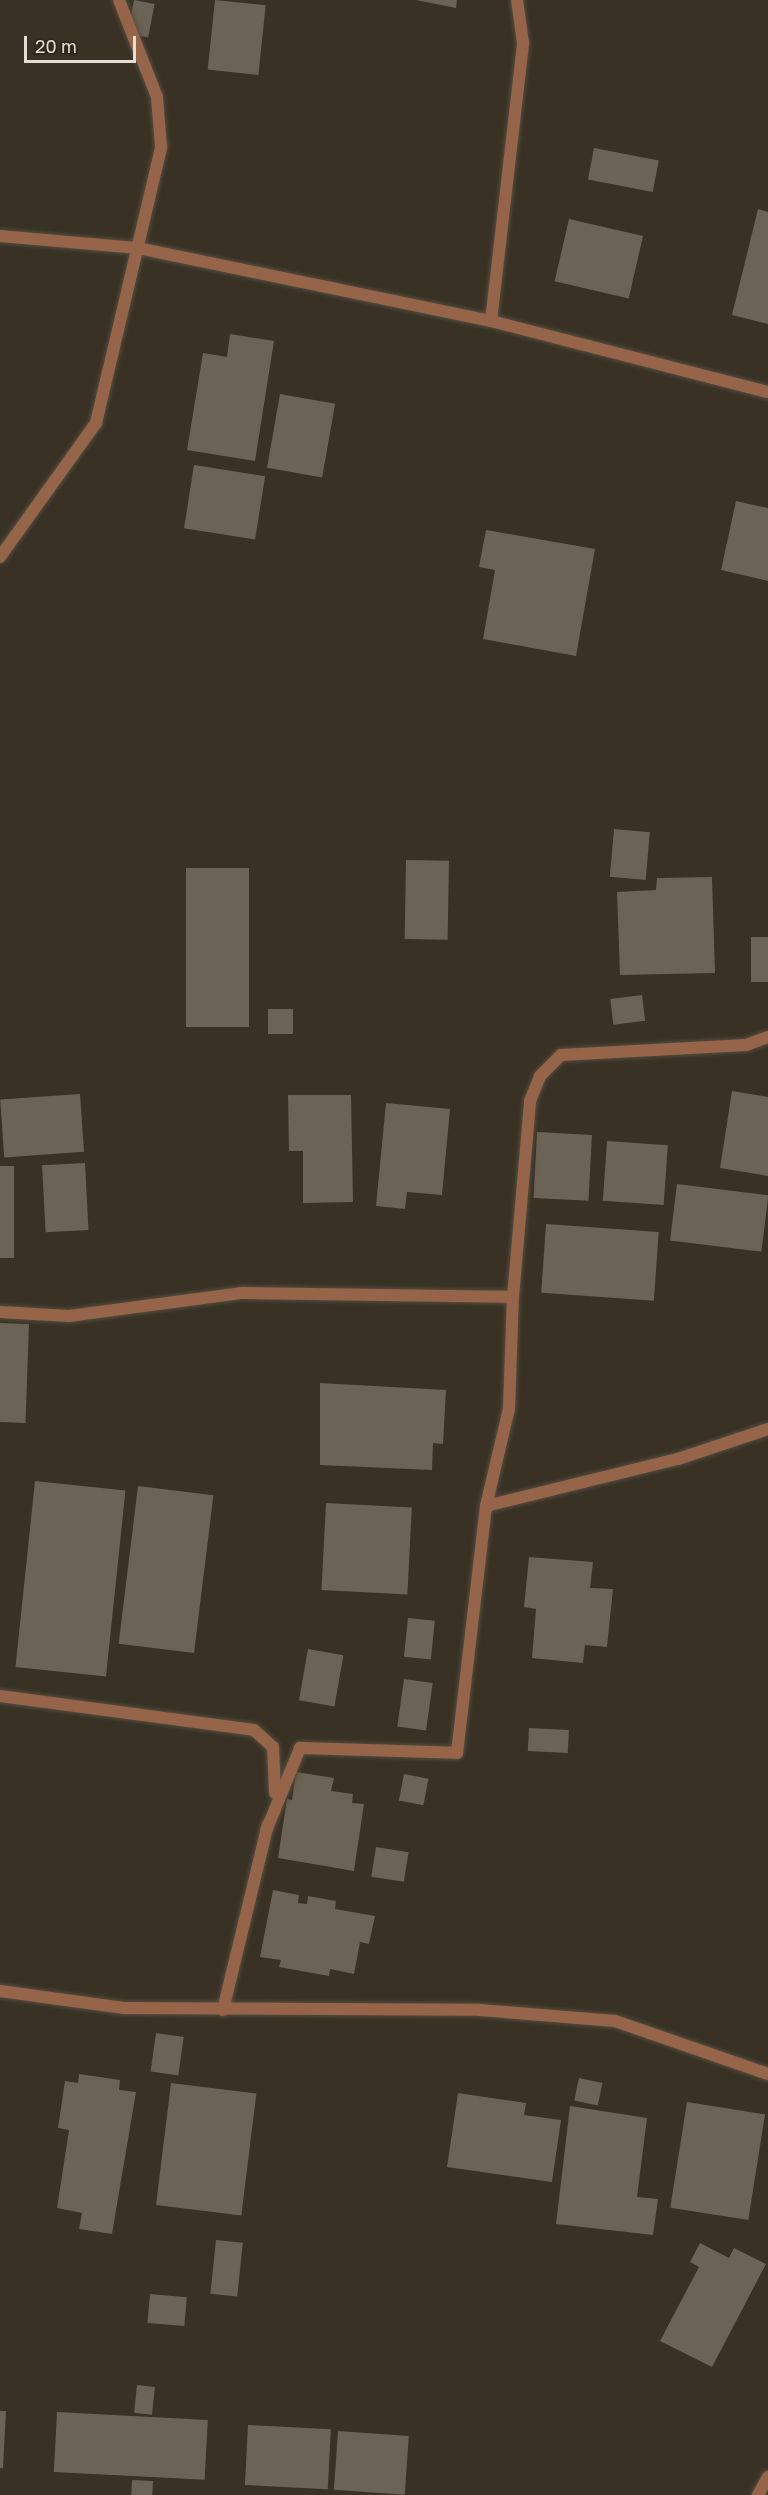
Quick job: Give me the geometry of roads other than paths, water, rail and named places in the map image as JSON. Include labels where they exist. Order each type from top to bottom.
[{"type":"street","points":[[0,557],[96,423],[161,147],[157,97],[119,0]]},
{"type":"street","points":[[491,321],[523,43],[517,0]]},
{"type":"street","points":[[0,236],[138,248],[491,321],[768,392]]},
{"type":"street","points":[[266,1831],[300,1748],[458,1752],[486,1506],[509,1408],[513,1297],[530,1101],[540,1076],[561,1055],[746,1045],[768,1037]]},
{"type":"street","points":[[0,1312],[69,1316],[242,1293],[513,1297]]},
{"type":"street","points":[[486,1506],[678,1459],[768,1429]]},
{"type":"street","points":[[0,1696],[254,1730],[273,1747],[278,1781],[223,2010]]},
{"type":"street","points":[[0,1991],[124,2008],[480,2010],[615,2021],[768,2074]]},
{"type":"street","points":[[758,2495],[768,2476]]}]
